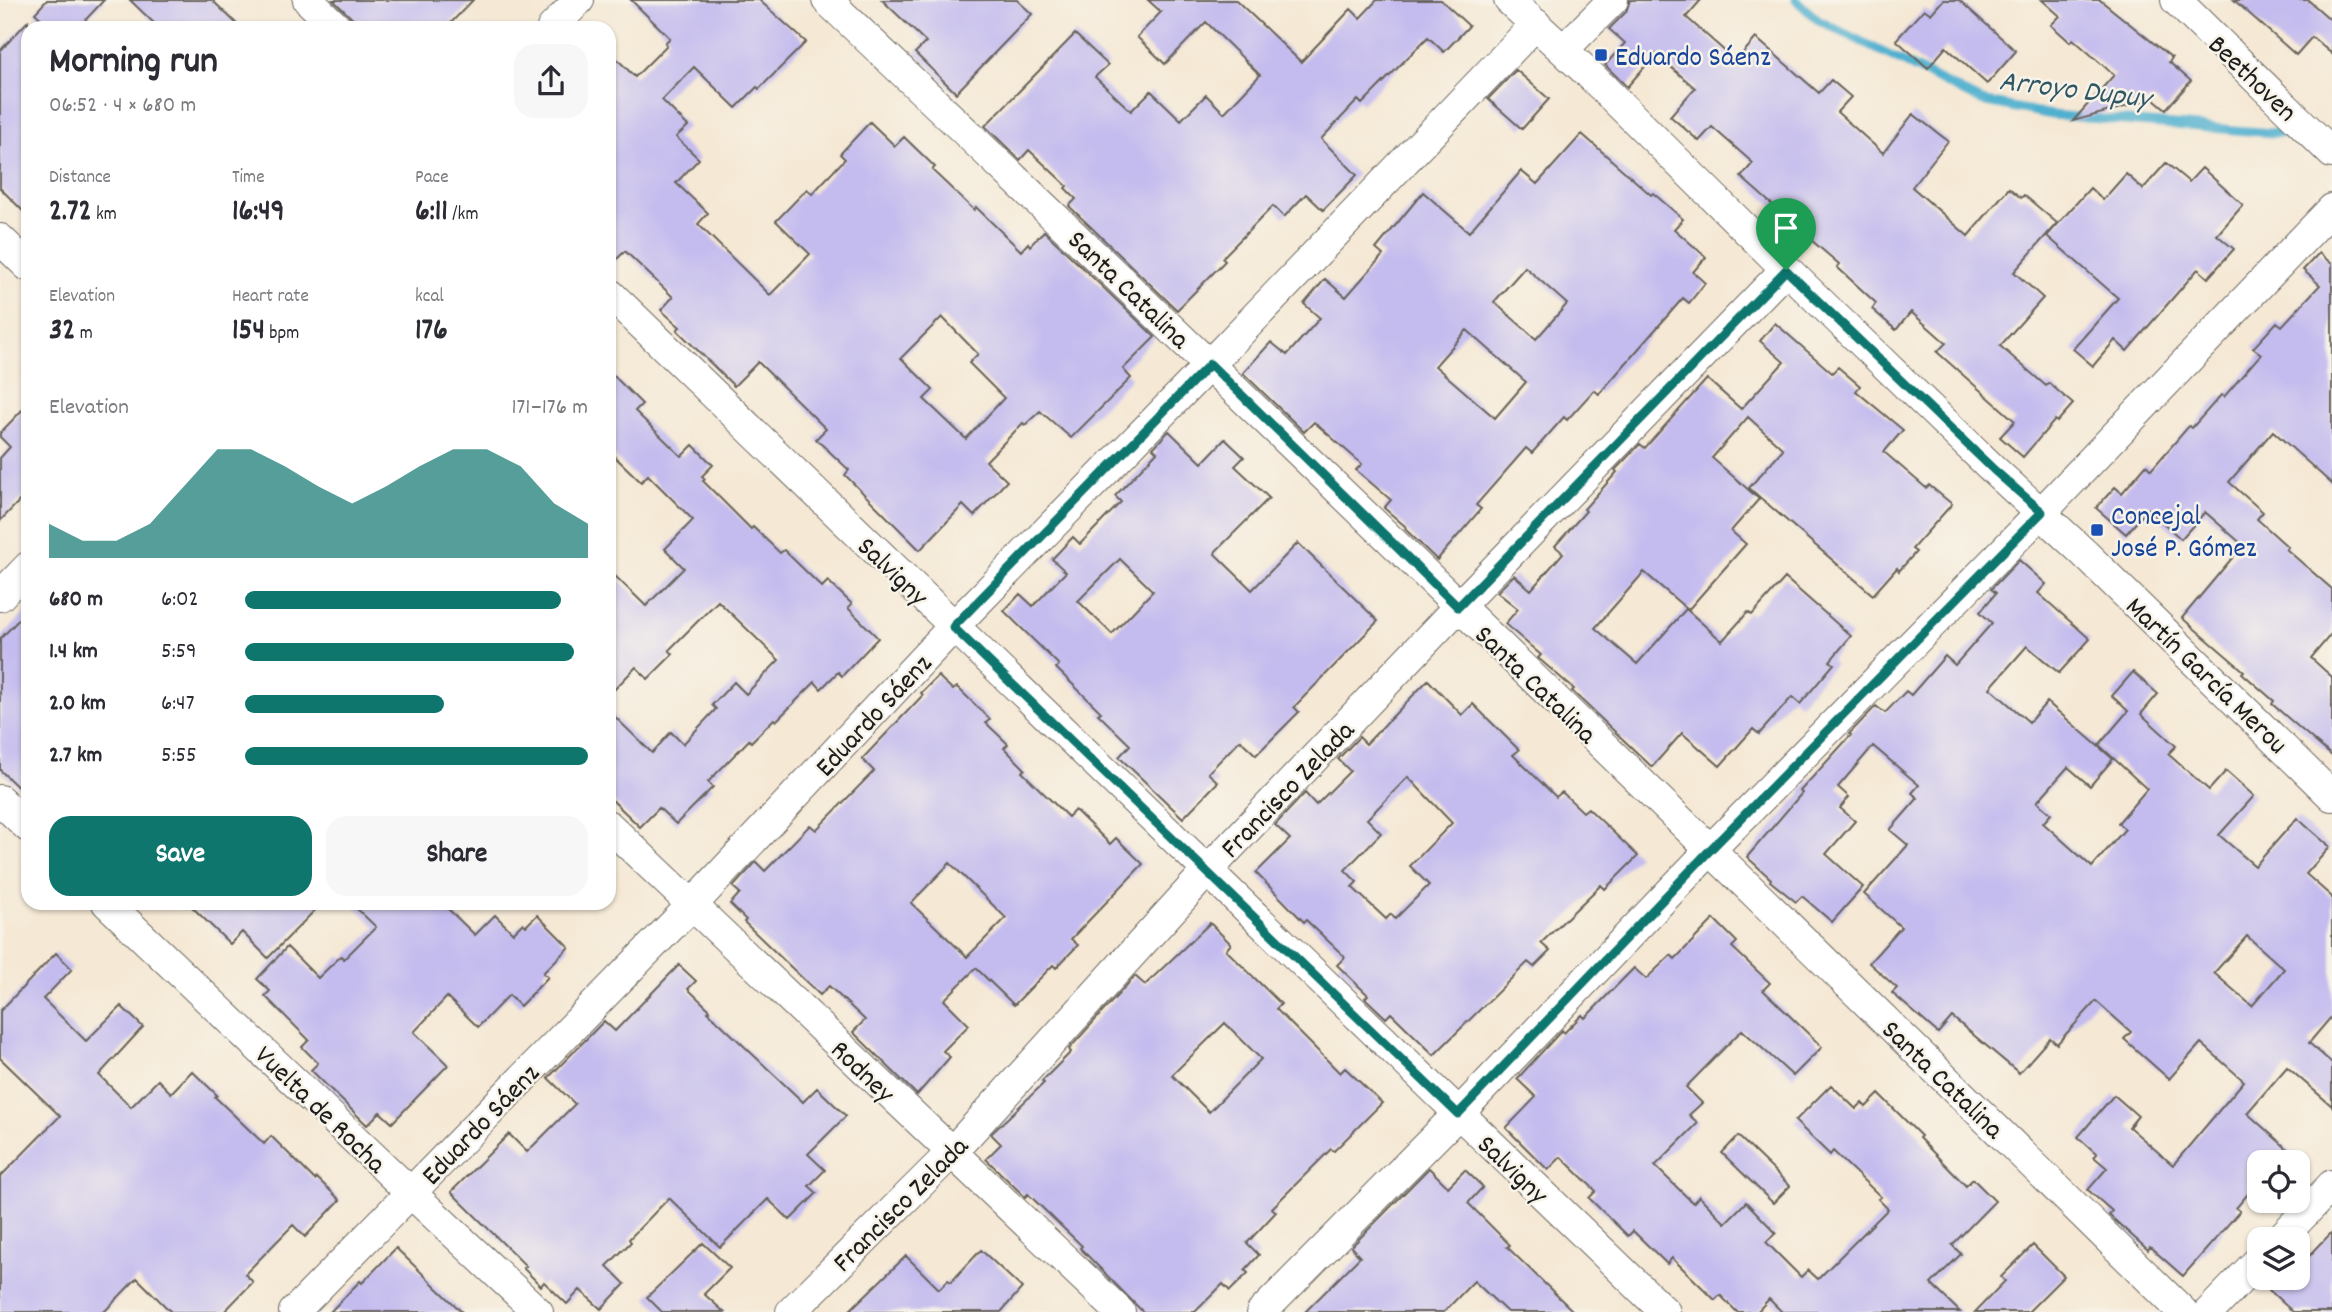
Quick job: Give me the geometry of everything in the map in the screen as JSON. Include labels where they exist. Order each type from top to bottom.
[{"type":"street","points":[[308,0],[330,21]]},
{"type":"street","points":[[559,21],[579,0]]},
{"type":"street","name":"Santa Catalina","points":[[827,0],[1210,364],[1711,849],[2183,1312]]},
{"type":"street","name":"Martín García Merou","points":[[1509,0],[1994,470],[2042,512],[2332,796]]},
{"type":"street","points":[[1563,50],[1613,0]]},
{"type":"street","name":"Beethoven","points":[[2176,0],[2328,149]]},
{"type":"street","name":"Eduardo Sáenz","points":[[294,1312],[691,906],[953,627],[1536,24]]},
{"type":"street","points":[[1262,1312],[1458,1114],[1711,849],[2042,512],[2332,209]]},
{"type":"street","points":[[0,239],[21,259]]},
{"type":"street","name":"Francisco Zelada","points":[[791,1312],[951,1153],[1207,871],[1458,607],[1786,270]]},
{"type":"street","name":"Salvigny","points":[[616,300],[1665,1312]]},
{"type":"street","points":[[0,596],[21,574]]},
{"type":"street","points":[[0,800],[21,820]]},
{"type":"street","name":"Rodney","points":[[616,833],[1120,1312]]},
{"type":"street","name":"Vuelta de Rocha","points":[[114,910],[538,1312]]},
{"type":"street","points":[[2292,1227],[2332,1185]]},
{"type":"street","points":[[2209,1312],[2247,1272]]},
{"type":"building","points":[[47,0],[104,0],[84,21],[44,21],[35,13]]},
{"type":"building","points":[[130,0],[212,0],[234,21],[152,21]]},
{"type":"building","points":[[333,0],[473,0],[453,21],[355,21]]},
{"type":"building","points":[[631,0],[759,0],[806,42],[736,108],[694,67],[662,100],[688,126],[676,137],[699,159],[676,183],[708,213],[698,224],[770,295],[810,254],[776,221],[807,189],[812,194],[845,159],[840,154],[870,122],[895,146],[904,137],[935,167],[932,170],[974,210],[976,207],[1021,251],[1028,243],[1030,246],[1044,231],[1155,337],[1123,369],[1131,378],[1071,438],[1040,411],[1025,425],[1023,423],[986,461],[1007,481],[974,516],[963,505],[920,550],[845,475],[849,470],[816,439],[826,429],[758,362],[734,386],[677,330],[680,327],[661,310],[673,297],[625,251],[616,260],[616,58],[635,77],[667,45],[665,43],[670,38]],"holes":[[[942,317],[978,354],[969,363],[1004,398],[966,439],[924,399],[933,390],[901,358]]]},
{"type":"building","points":[[882,0],[1017,0],[1032,14],[956,93],[915,53],[926,42]]},
{"type":"building","points":[[1148,0],[1236,0],[1301,62],[1351,9],[1360,18],[1377,0],[1441,0],[1469,26],[1444,52],[1428,37],[1362,104],[1358,100],[1321,139],[1357,175],[1323,210],[1306,194],[1284,217],[1273,206],[1222,258],[1225,261],[1177,310],[1069,206],[1076,199],[1065,188],[1067,186],[1029,150],[1020,160],[985,126],[1075,34],[1108,65],[1095,77],[1131,111],[1151,91],[1181,120],[1206,95],[1224,113],[1260,75],[1206,22],[1165,64],[1137,37],[1161,12]]},
{"type":"building","points":[[1630,0],[1701,0],[1686,17],[1736,61],[1756,38],[1819,93],[1831,80],[1851,97],[1837,112],[1883,153],[1913,114],[1948,141],[1912,187],[1968,236],[2009,188],[2021,198],[2024,195],[2057,223],[2014,272],[2043,298],[2000,346],[2046,386],[2049,383],[2073,404],[2057,422],[2055,420],[2023,457],[2000,437],[2015,421],[1937,352],[1946,343],[1911,312],[1896,330],[1872,309],[1876,303],[1837,267],[1839,264],[1803,233],[1800,236],[1772,212],[1776,208],[1741,177],[1753,163],[1712,127],[1699,141],[1670,116],[1695,88],[1656,54],[1627,87],[1605,65],[1625,43],[1609,29],[1626,12]]},
{"type":"building","points":[[1943,0],[1959,0],[2016,51],[1987,84],[1946,47],[1928,68],[1896,40],[1924,9],[1931,14]]},
{"type":"building","points":[[2042,0],[2100,0],[2172,58],[2169,62],[2191,81],[2166,109],[2154,99],[2073,121],[2114,75],[2073,39],[2070,42],[2051,25],[2060,16]]},
{"type":"building","points":[[2234,0],[2308,0],[2332,21],[2332,54],[2312,37],[2296,55]]},
{"type":"building","points":[[21,28],[21,209],[0,188],[0,51]]},
{"type":"building","points":[[1516,70],[1549,99],[1522,129],[1488,99]]},
{"type":"building","points":[[1582,134],[1651,195],[1653,193],[1683,219],[1674,229],[1706,257],[1693,272],[1705,283],[1689,303],[1683,298],[1599,394],[1594,390],[1567,420],[1564,417],[1532,453],[1526,448],[1476,505],[1481,509],[1437,560],[1384,508],[1391,500],[1356,470],[1362,464],[1314,422],[1304,432],[1243,373],[1271,342],[1287,355],[1320,318],[1304,304],[1325,279],[1346,297],[1383,255],[1376,249],[1423,192],[1469,232],[1521,171],[1537,184]],"holes":[[[1525,267],[1567,304],[1536,339],[1494,302]],[[1467,330],[1526,382],[1495,418],[1435,366]]]},
{"type":"building","points":[[2166,163],[2189,182],[2202,168],[2243,205],[2217,235],[2234,249],[2208,278],[2198,269],[2127,351],[2115,340],[2093,366],[2073,349],[2118,298],[2047,236],[2090,188],[2103,200],[2126,174],[2143,189]]},
{"type":"building","points":[[2319,253],[2332,264],[2332,484],[2273,431],[2229,482],[2263,512],[2257,519],[2288,547],[2286,549],[2332,589],[2332,633],[2311,658],[2332,677],[2332,756],[2272,704],[2274,701],[2242,673],[2244,671],[2182,618],[2243,545],[2205,512],[2181,539],[2148,509],[2126,534],[2096,508],[2115,487],[2122,493],[2146,465],[2151,470],[2189,426],[2192,428],[2221,395],[2224,397],[2261,354],[2253,348],[2277,322],[2282,326],[2320,285],[2303,270]]},
{"type":"building","points":[[1775,323],[1832,373],[1838,367],[1860,386],[1856,391],[1903,430],[1884,452],[1926,488],[1929,485],[1952,504],[1912,549],[1916,552],[1899,571],[1897,568],[1873,595],[1749,488],[1783,449],[1748,417],[1712,458],[1759,499],[1731,531],[1746,544],[1688,610],[1644,572],[1595,628],[1637,664],[1686,609],[1722,641],[1748,612],[1752,615],[1785,578],[1851,636],[1830,661],[1834,664],[1800,704],[1792,697],[1759,734],[1753,729],[1720,766],[1682,733],[1652,767],[1572,691],[1574,689],[1538,658],[1541,655],[1505,624],[1518,609],[1497,592],[1514,575],[1531,590],[1563,553],[1555,546],[1617,472],[1615,470],[1640,444],[1645,448],[1707,379],[1741,409],[1784,362],[1760,341]]},
{"type":"building","points":[[616,378],[642,404],[635,411],[680,455],[693,445],[713,465],[702,476],[705,479],[703,481],[751,529],[753,527],[780,553],[784,550],[822,587],[828,581],[852,604],[848,608],[878,638],[842,676],[838,672],[821,689],[815,682],[776,721],[774,719],[751,742],[749,740],[708,782],[713,787],[676,824],[659,808],[640,827],[616,804],[616,718],[652,753],[671,732],[683,744],[716,709],[712,705],[734,682],[746,694],[779,660],[718,601],[669,650],[673,654],[648,679],[636,667],[616,688],[616,577],[646,606],[684,568],[665,549],[693,520],[648,475],[641,482],[616,458]]},
{"type":"building","points":[[21,411],[21,499],[0,521],[0,458],[10,447],[0,437],[0,433]]},
{"type":"building","points":[[1169,431],[1202,463],[1225,439],[1244,457],[1235,466],[1269,498],[1215,554],[1252,590],[1298,543],[1378,621],[1294,707],[1299,712],[1256,755],[1240,740],[1208,773],[1218,782],[1183,818],[1119,757],[1130,745],[1056,668],[1059,665],[1004,611],[1020,594],[1033,606],[1066,572],[1052,559],[1073,537],[1080,544],[1121,502],[1115,496],[1157,452],[1153,448]],"holes":[[[1120,559],[1153,591],[1112,634],[1078,601]]]},
{"type":"building","points":[[2019,560],[2046,584],[2038,593],[2090,639],[2059,673],[2027,646],[1990,688],[2029,722],[2047,702],[2113,759],[2090,786],[2068,767],[2037,802],[2051,814],[2043,823],[2092,867],[2125,829],[2118,823],[2147,789],[2099,745],[2128,711],[2112,696],[2133,672],[2158,694],[2141,714],[2176,746],[2168,754],[2209,790],[2226,771],[2254,796],[2219,835],[2255,866],[2297,818],[2330,847],[2306,874],[2332,897],[2332,1016],[2309,1043],[2332,1063],[2332,1106],[2287,1067],[2247,1113],[2289,1150],[2247,1150],[2247,1195],[2236,1208],[2240,1211],[2183,1276],[2150,1247],[2148,1250],[2109,1215],[2112,1211],[2088,1190],[2107,1168],[2094,1157],[2097,1154],[2078,1137],[2114,1095],[2138,1116],[2129,1127],[2173,1165],[2244,1081],[2201,1043],[2169,1079],[2124,1039],[2131,1032],[2096,1001],[2057,1044],[2050,1038],[2019,1073],[1952,1017],[1938,1033],[1892,993],[1897,988],[1869,963],[1901,927],[1864,894],[1908,845],[1890,830],[1918,798],[1912,793],[1919,785],[1873,746],[1838,787],[1849,797],[1840,808],[1855,821],[1826,854],[1863,887],[1832,922],[1802,896],[1796,902],[1770,881],[1771,879],[1747,857],[1802,793],[1800,791],[1876,706],[1885,713],[1906,691],[1911,695],[1945,656],[1955,665],[1992,623],[1980,612],[1996,593],[1991,589]],"holes":[[[2247,936],[2284,969],[2252,1006],[2214,973]]]},
{"type":"building","points":[[21,617],[21,790],[0,770],[0,639]]},
{"type":"building","points":[[938,676],[953,690],[957,687],[990,719],[986,723],[1008,744],[1004,748],[1025,769],[1022,772],[1068,817],[1075,810],[1110,844],[1116,838],[1143,864],[1071,939],[1078,945],[1056,968],[1053,965],[1014,1005],[976,968],[944,1000],[969,1025],[943,1051],[950,1057],[917,1095],[853,1032],[865,1020],[829,986],[820,995],[744,922],[746,920],[730,904],[740,893],[733,887],[756,862],[765,871],[810,825],[816,830],[874,771],[862,759],[923,695],[921,693]],"holes":[[[950,863],[1006,918],[967,957],[911,903]]]},
{"type":"building","points":[[1428,680],[1462,715],[1473,704],[1519,750],[1513,755],[1556,797],[1562,792],[1583,812],[1588,808],[1638,856],[1605,889],[1601,885],[1541,943],[1550,951],[1534,967],[1528,962],[1434,1055],[1391,1013],[1386,1018],[1365,998],[1368,995],[1337,965],[1345,957],[1306,920],[1304,922],[1256,873],[1290,839],[1275,825],[1305,793],[1316,805],[1350,771],[1338,759],[1359,737],[1366,744]],"holes":[[[1408,777],[1452,823],[1410,866],[1429,885],[1395,919],[1391,914],[1386,919],[1352,887],[1357,882],[1345,870],[1381,833],[1367,819]]]},
{"type":"building","points":[[195,910],[315,910],[268,958],[242,932],[230,944]]},
{"type":"building","points":[[358,910],[449,910],[475,935],[495,915],[513,933],[523,923],[526,926],[537,915],[569,947],[543,973],[548,977],[520,1006],[509,995],[478,1027],[447,997],[414,1032],[448,1065],[392,1123],[380,1112],[367,1125],[311,1070],[318,1063],[302,1047],[309,1040],[265,996],[270,991],[257,979],[287,947],[318,978],[341,956],[344,959],[376,927]]},
{"type":"building","points":[[1714,919],[1737,942],[1732,947],[1770,983],[1763,990],[1822,1047],[1793,1076],[1742,1030],[1686,1087],[1702,1103],[1689,1115],[1698,1123],[1655,1166],[1693,1203],[1699,1196],[1725,1223],[1746,1202],[1776,1233],[1766,1242],[1801,1277],[1808,1270],[1818,1279],[1888,1209],[1878,1199],[1881,1197],[1833,1151],[1830,1155],[1795,1121],[1831,1085],[1856,1109],[1862,1103],[1866,1107],[1879,1094],[1966,1186],[1973,1179],[1995,1201],[1952,1245],[1961,1254],[1931,1284],[1960,1312],[1782,1312],[1769,1299],[1757,1312],[1737,1312],[1720,1295],[1715,1300],[1672,1258],[1667,1264],[1633,1231],[1628,1236],[1589,1198],[1596,1191],[1561,1157],[1548,1170],[1506,1128],[1536,1097],[1517,1079],[1562,1030],[1564,1033],[1582,1015],[1585,1018],[1634,968],[1646,979],[1671,955],[1675,959]]},
{"type":"building","points":[[1210,923],[1231,944],[1226,950],[1281,1004],[1276,1009],[1340,1073],[1345,1068],[1382,1103],[1272,1208],[1276,1212],[1247,1243],[1259,1255],[1245,1270],[1248,1273],[1230,1291],[1223,1284],[1195,1312],[1143,1312],[1080,1248],[1082,1246],[1028,1194],[1025,1197],[986,1159],[1001,1144],[991,1134],[1044,1083],[1042,1081],[1071,1052],[1069,1049],[1135,976],[1145,985]],"holes":[[[1225,1023],[1261,1059],[1209,1112],[1172,1075]]]},
{"type":"building","points":[[56,953],[72,969],[43,999],[86,1041],[121,1006],[143,1027],[99,1075],[131,1107],[158,1080],[171,1093],[192,1071],[264,1144],[271,1136],[315,1180],[317,1178],[340,1200],[305,1237],[293,1225],[245,1274],[253,1282],[224,1312],[171,1312],[137,1278],[104,1312],[0,1312],[0,1177],[60,1116],[0,1058],[0,1011]]},
{"type":"building","points":[[679,965],[696,981],[688,989],[710,1010],[708,1012],[803,1102],[817,1088],[846,1116],[808,1154],[825,1170],[809,1186],[817,1193],[790,1220],[768,1199],[720,1247],[669,1198],[607,1266],[625,1284],[601,1309],[580,1290],[567,1304],[544,1282],[541,1286],[523,1268],[526,1266],[451,1192],[509,1134],[527,1152],[575,1104],[548,1078],[604,1021],[615,1031]]},
{"type":"building","points":[[1738,1136],[1790,1186],[1773,1203],[1722,1153]]},
{"type":"building","points":[[1429,1168],[1448,1187],[1465,1170],[1483,1187],[1468,1203],[1510,1245],[1507,1247],[1574,1312],[1507,1312],[1474,1281],[1444,1312],[1305,1312],[1360,1257],[1351,1247]]},
{"type":"building","points":[[2332,1232],[2332,1312],[2293,1312],[2269,1290],[2310,1290],[2310,1255]]},
{"type":"building","points":[[703,1243],[730,1268],[704,1294],[724,1312],[662,1312],[647,1297]]},
{"type":"building","points":[[2033,1245],[2064,1276],[2028,1312],[1975,1312],[2005,1281],[2001,1277]]},
{"type":"building","points":[[396,1248],[462,1312],[330,1312],[360,1281],[362,1283]]},
{"type":"building","points":[[981,1250],[1022,1288],[1001,1312],[848,1312],[906,1256],[939,1289],[948,1280],[951,1282]]},
{"type":"waterway","name":"Arroyo Dupuy","points":[[1796,0],[1818,20],[1981,101],[2052,115],[2301,133]]},
{"type":"place","name":"Eduardo Sáenz","points":[[1601,55]]},
{"type":"place","name":"Concejal José P. Gómez","points":[[2097,530]]},
{"type":"route","points":[[1786,270],[1994,470],[2042,512],[1711,849],[1458,1114],[953,627],[1210,364],[1458,607],[1786,270]]}]
